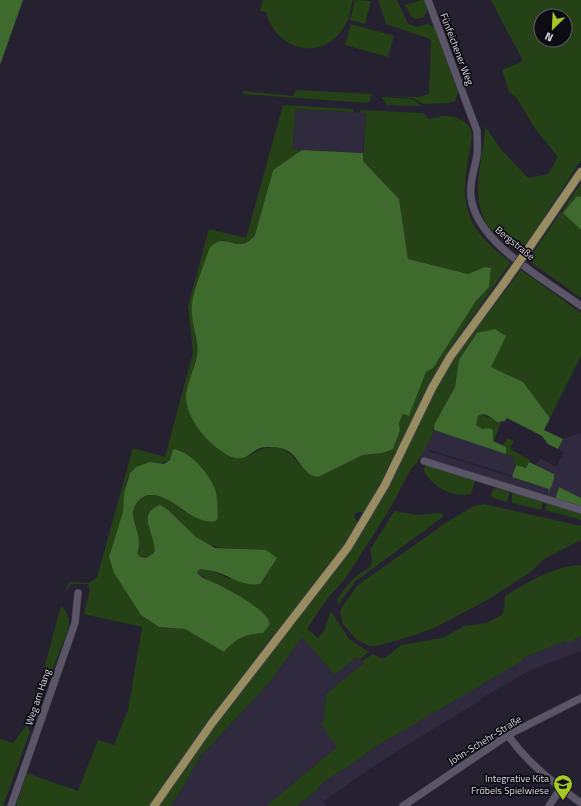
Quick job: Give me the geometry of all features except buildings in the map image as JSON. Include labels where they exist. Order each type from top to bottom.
[{"type":"main road","points":[[154,806],[212,723],[348,547],[385,485],[439,376],[458,346],[507,279],[581,172]]},
{"type":"street","name":"Fünfeichener Weg","points":[[428,0],[468,104]]},
{"type":"street","name":"Bergstraße","points":[[468,104],[477,130],[477,154],[470,186],[473,207],[478,222],[494,242],[581,306]]},
{"type":"street","points":[[424,461],[581,510]]},
{"type":"street","name":"Weg am Hang","points":[[10,806],[75,623],[78,593]]},
{"type":"street","name":"John-Schehr-Straße","points":[[403,806],[508,735],[581,698]]},
{"type":"street","points":[[508,735],[522,752],[561,788],[581,803]]},
{"type":"street","points":[[549,806],[561,788]]},
{"type":"shaded area","points":[[295,109],[366,113],[363,153],[293,149]]},
{"type":"shaded area","points":[[434,430],[516,457],[513,463],[516,465],[513,476],[428,449],[428,451],[550,489],[554,474],[536,465],[540,458],[556,467],[564,453],[558,449],[563,439],[581,433],[581,498],[559,487],[555,500],[420,457]]},
{"type":"shaded area","points":[[302,636],[335,675],[357,657],[364,663],[326,694],[324,721],[337,747],[266,806],[170,806],[182,789],[199,758],[269,683]]},
{"type":"shaded area","points":[[581,636],[581,651],[528,671],[480,699],[481,700],[394,753],[323,801],[327,806],[296,806],[315,792],[323,782],[354,763],[375,747],[522,661],[523,658],[566,641],[577,640]]},
{"type":"green space","points":[[0,0],[23,0],[0,65]]},
{"type":"green space","points":[[263,0],[353,0],[347,22],[339,34],[329,42],[318,47],[307,48],[296,46],[286,41],[278,34],[271,24],[266,12],[260,11]]},
{"type":"green space","points":[[355,0],[371,1],[365,24],[350,20]]},
{"type":"green space","points":[[378,0],[397,0],[408,24],[417,27],[427,24],[434,27],[458,92],[455,101],[449,103],[424,104],[413,98],[381,96],[418,97],[429,94],[431,43],[430,39],[386,24]]},
{"type":"green space","points":[[422,0],[425,1],[427,11],[423,18],[415,19],[411,16],[405,5]]},
{"type":"green space","points":[[491,0],[581,0],[581,160],[527,243],[526,242],[518,252],[493,232],[483,216],[479,204],[478,178],[485,126],[500,148],[528,178],[548,174],[558,157],[536,130],[516,97],[509,92],[502,70],[523,61]]},
{"type":"green space","points":[[351,24],[394,36],[388,57],[345,45]]},
{"type":"green space","points":[[296,90],[373,94],[370,101],[367,103],[243,94],[243,91],[293,96]]},
{"type":"green space","points":[[381,97],[412,99],[422,106],[387,105]]},
{"type":"green space","points":[[283,105],[353,109],[353,112],[295,109],[293,149],[302,150],[273,170],[255,235],[244,244],[236,244],[222,240],[192,304],[197,354],[186,399],[249,456],[270,447],[285,450],[307,473],[318,477],[363,455],[382,453],[400,430],[399,423],[403,414],[409,415],[426,372],[433,368],[476,301],[489,287],[491,268],[485,267],[468,274],[408,259],[399,199],[363,161],[366,113],[360,113],[360,110],[423,113],[429,119],[448,116],[460,119],[470,127],[472,137],[465,187],[467,206],[473,224],[483,238],[496,251],[511,262],[446,354],[428,385],[381,482],[364,512],[357,512],[354,517],[358,523],[344,545],[208,720],[149,806],[16,806],[27,773],[78,791],[98,740],[114,745],[128,710],[142,627],[84,614],[90,590],[88,584],[71,584],[65,592],[69,582],[89,583],[97,577],[133,448],[165,457],[193,353],[188,306],[209,229],[246,238]],"holes":[[[173,449],[185,512],[169,501],[157,496],[151,495],[139,501],[133,514],[139,538],[139,548],[137,553],[140,557],[146,558],[154,553],[156,546],[148,527],[168,510],[190,532],[205,543],[224,548],[235,548],[230,579],[213,571],[200,569],[197,572],[215,584],[257,607],[263,633],[237,640],[224,652],[185,629],[159,627],[109,557],[122,518],[129,475],[132,470],[141,465],[162,463],[170,460]]]},
{"type":"green space","points":[[302,150],[363,153],[363,161],[399,199],[408,259],[468,274],[485,267],[491,268],[489,287],[476,301],[433,368],[426,372],[409,416],[403,414],[399,423],[400,430],[393,449],[382,453],[363,455],[318,477],[308,473],[293,455],[284,449],[263,447],[247,456],[240,458],[232,457],[224,453],[216,448],[196,426],[188,409],[186,400],[187,390],[197,355],[197,343],[192,317],[192,304],[209,249],[215,243],[221,241],[243,244],[255,235],[273,170]]},
{"type":"green space","points":[[581,183],[581,197],[577,196],[563,213],[581,230],[581,298],[528,260]]},
{"type":"green space","points":[[577,196],[581,197],[581,230],[563,213]]},
{"type":"green space","points":[[521,270],[581,313],[581,356],[550,418],[523,382],[491,367],[459,360],[455,387],[434,425],[432,436],[417,463],[411,469],[388,512],[345,579],[326,600],[307,629],[318,638],[324,631],[331,611],[349,639],[369,652],[360,659],[357,657],[335,675],[302,637],[269,683],[199,758],[182,789],[170,806],[158,806],[215,725],[351,550],[388,486],[436,390],[453,360]]},
{"type":"green space","points":[[495,329],[506,336],[491,367],[523,382],[550,418],[544,430],[563,439],[558,449],[548,444],[542,436],[507,418],[505,421],[497,422],[483,414],[478,416],[476,425],[482,429],[489,428],[493,430],[493,441],[506,447],[506,454],[434,430],[434,425],[455,387],[459,360],[477,333]]},
{"type":"green space","points":[[480,414],[501,422],[494,441],[503,445],[508,438],[514,441],[510,449],[530,460],[527,468],[513,464],[515,457],[506,454],[506,447],[493,441],[486,429],[476,426],[475,422]]},
{"type":"green space","points":[[173,449],[192,458],[208,476],[216,492],[218,518],[216,521],[198,519],[166,499],[149,495],[143,497],[136,504],[133,511],[139,538],[139,548],[137,553],[140,557],[146,558],[154,553],[153,540],[148,520],[152,509],[160,505],[168,510],[196,537],[215,548],[266,550],[277,558],[260,584],[247,584],[211,571],[200,569],[197,572],[203,578],[247,600],[262,612],[270,624],[263,633],[237,640],[224,652],[185,629],[159,627],[141,615],[114,573],[109,557],[123,512],[124,493],[130,473],[136,467],[150,462],[164,464],[170,460]]},
{"type":"green space","points":[[529,462],[554,474],[554,479],[548,495],[549,489],[512,477],[516,465],[526,468]]},
{"type":"green space","points":[[425,465],[463,475],[475,481],[471,494],[464,495],[450,493],[444,490],[432,482],[428,477],[424,471]]},
{"type":"green space","points":[[559,487],[581,498],[581,508],[555,500]]},
{"type":"green space","points":[[494,488],[510,491],[507,502],[493,498],[491,495]]},
{"type":"green space","points":[[514,492],[543,501],[541,510],[512,503],[512,494]]},
{"type":"green space","points":[[547,503],[581,513],[581,520],[545,510]]},
{"type":"green space","points":[[484,504],[581,526],[581,540],[544,559],[532,571],[489,599],[436,627],[377,646],[370,646],[357,640],[343,624],[340,613],[342,607],[358,585],[447,522],[474,506]]},
{"type":"green space","points":[[396,511],[417,515],[441,513],[444,516],[356,581],[338,605],[337,599],[351,581],[370,566],[372,557],[370,550],[393,513]]},
{"type":"green space","points":[[576,565],[581,566],[581,636],[569,643],[566,641],[523,658],[522,661],[375,747],[354,763],[323,782],[315,792],[296,806],[266,806],[337,747],[321,724],[324,721],[326,694],[364,663],[362,661],[373,654],[381,658],[385,658],[401,645],[442,638],[465,626],[486,623],[502,615],[505,596],[530,581],[548,573]]},
{"type":"green space","points":[[61,606],[68,615],[69,627],[34,718],[48,671],[44,669]]},
{"type":"green space","points":[[27,725],[30,732],[3,806],[0,806],[0,739],[13,743]]},
{"type":"place","name":"Integrative Kita Fröbels Spielwiese","points":[[563,801]]}]
